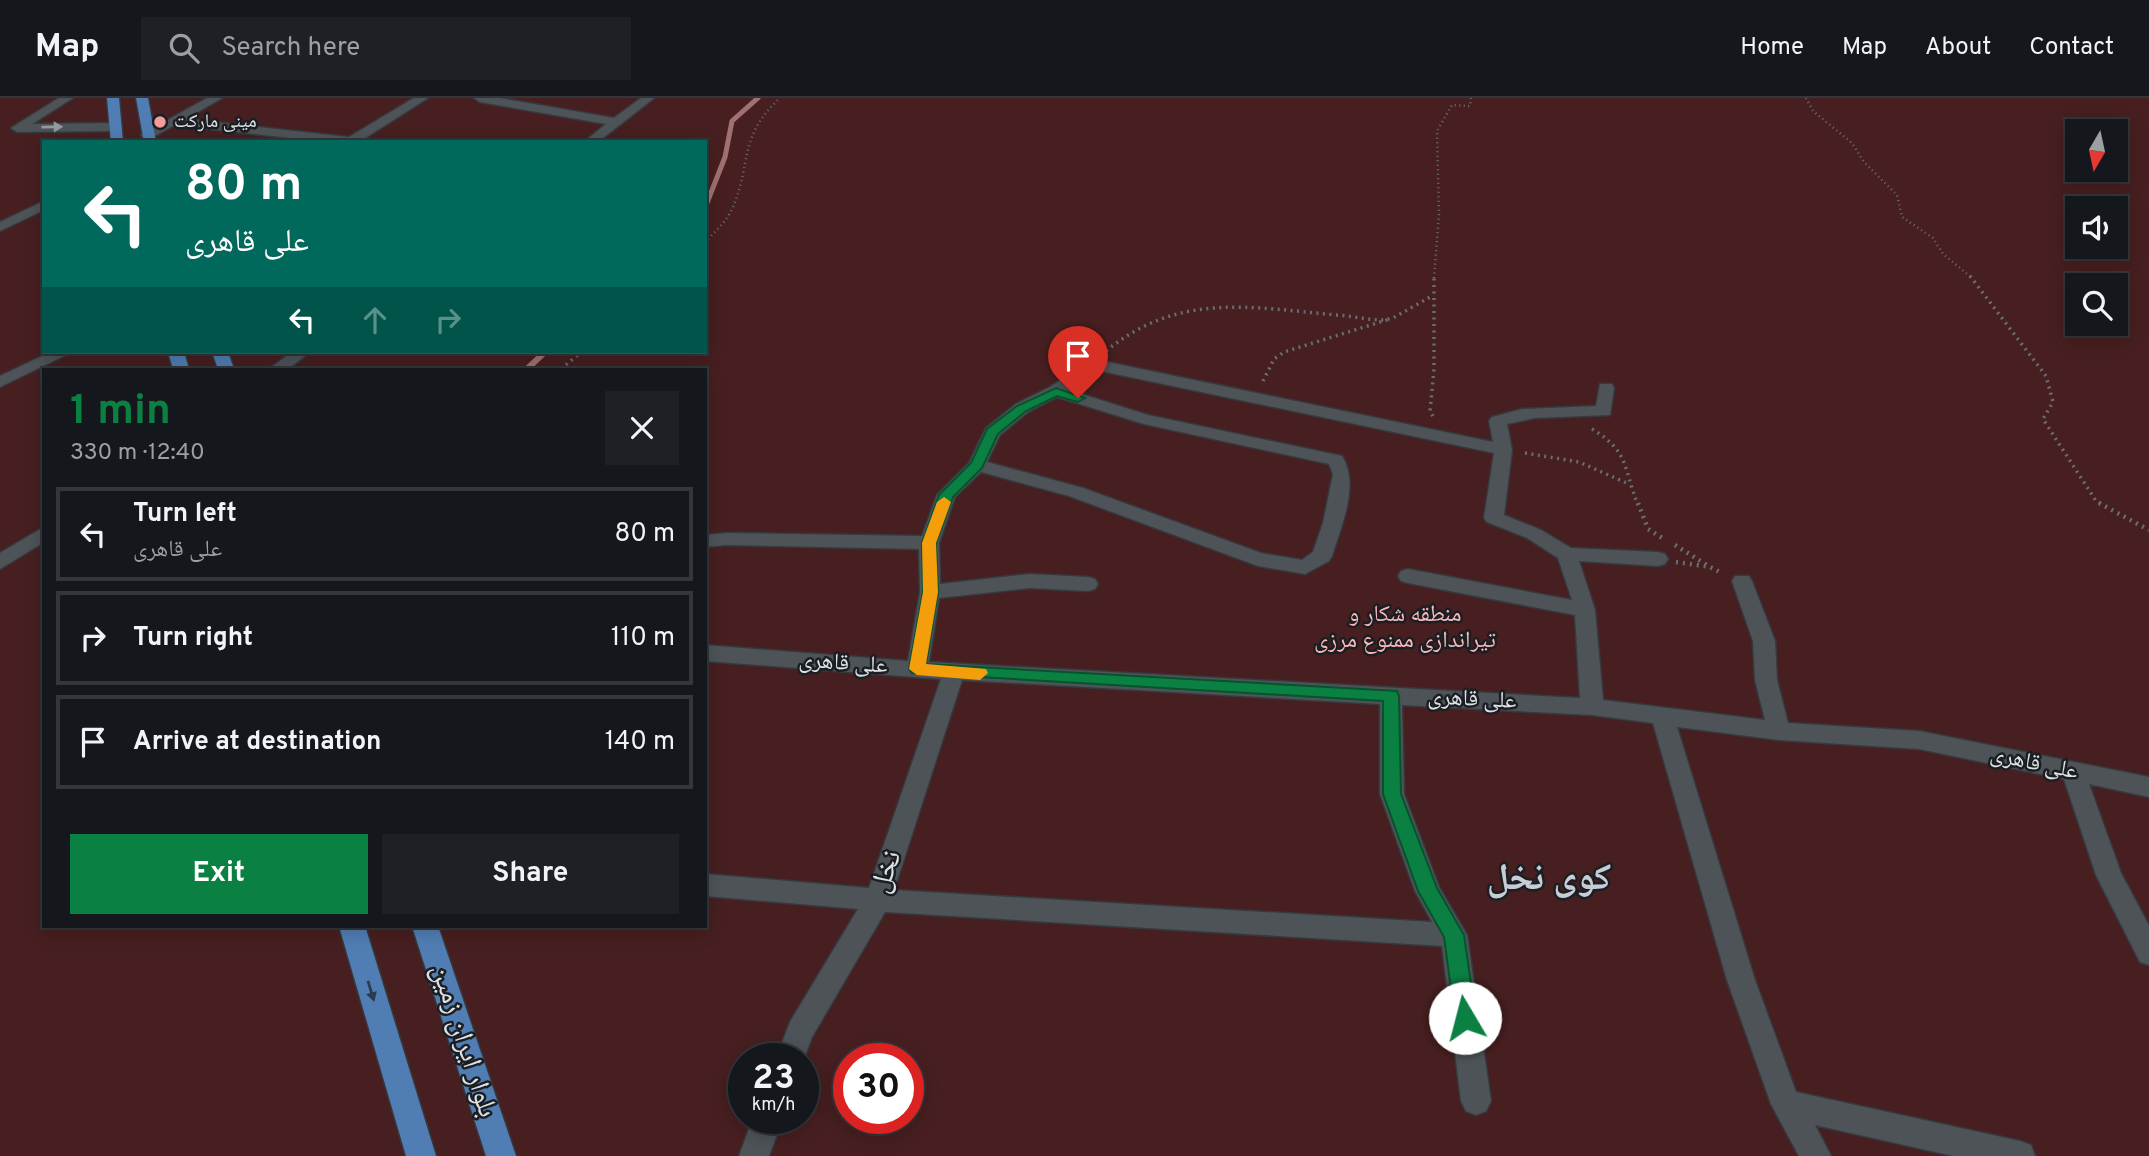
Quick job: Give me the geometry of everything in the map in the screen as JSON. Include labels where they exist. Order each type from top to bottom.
[{"type":"main road","points":[[113,98],[117,140]]},
{"type":"main road","points":[[142,98],[148,138]]},
{"type":"main road","points":[[353,928],[421,1156]]},
{"type":"main road","name":"بلوار ایران زمین","points":[[426,928],[501,1156]]},
{"type":"street","points":[[67,98],[13,130],[115,127]]},
{"type":"street","points":[[148,138],[172,121],[216,98]]},
{"type":"street","points":[[353,140],[422,98]]},
{"type":"street","points":[[480,98],[615,122]]},
{"type":"street","points":[[592,140],[648,98]]},
{"type":"street","points":[[172,121],[342,140]]},
{"type":"street","points":[[0,227],[42,206]]},
{"type":"street","points":[[0,383],[60,354]]},
{"type":"street","points":[[278,368],[299,354]]},
{"type":"street","points":[[917,669],[930,592],[929,543],[946,495],[977,465],[992,432],[1021,408],[1056,391],[1093,364],[1503,450]]},
{"type":"street","points":[[1606,388],[1604,411],[1572,415],[1516,413],[1498,421],[1503,450],[1494,518],[1534,534],[1567,554],[1658,559]]},
{"type":"street","points":[[977,465],[1076,492],[1258,559],[1305,567],[1322,556],[1333,523],[1342,474],[1336,460],[1144,419],[1056,391]]},
{"type":"street","points":[[0,562],[42,534]]},
{"type":"street","points":[[707,541],[929,543]]},
{"type":"street","points":[[1567,554],[1585,610],[1592,706]]},
{"type":"street","points":[[1408,576],[1526,596],[1585,610]]},
{"type":"street","points":[[930,592],[1030,581],[1088,584]]},
{"type":"street","points":[[1742,581],[1764,641],[1766,680],[1779,731]]},
{"type":"street","name":"علی قاهری","points":[[707,653],[954,672],[1592,706],[1779,731],[1919,740],[2149,787]]},
{"type":"street","name":"نخل","points":[[796,1043],[800,1031],[878,900],[954,672]]},
{"type":"street","points":[[1391,696],[1392,794],[1428,891],[1454,935],[1476,1101]]},
{"type":"street","points":[[1662,714],[1741,980],[1786,1104],[1816,1156]]},
{"type":"street","points":[[2073,772],[2109,875],[2149,953]]},
{"type":"street","points":[[707,885],[878,900],[1454,935]]},
{"type":"street","points":[[1786,1104],[2020,1156]]},
{"type":"street","points":[[754,1156],[762,1134]]},
{"type":"path","points":[[707,240],[732,209],[748,138],[766,109],[780,98]]},
{"type":"path","points":[[1466,442],[1435,422],[1430,411],[1434,369],[1432,296],[1439,214],[1437,131],[1452,105],[1470,106],[1471,98]]},
{"type":"path","points":[[1806,98],[1813,111],[1852,143],[1870,169],[1896,195],[1902,217],[1933,238],[1943,254],[1968,273],[2046,376],[2053,402],[2043,419],[2096,501],[2149,530]]},
{"type":"path","points":[[1254,398],[1276,356],[1291,348],[1376,327],[1432,296]]},
{"type":"path","points":[[1093,364],[1117,338],[1159,317],[1191,308],[1391,319]]},
{"type":"path","points":[[562,368],[579,354]]},
{"type":"path","points":[[1572,415],[1608,439],[1625,460],[1630,484],[1648,529],[1710,568],[1742,581]]},
{"type":"path","points":[[1503,450],[1566,458],[1599,466],[1630,484]]},
{"type":"path","points":[[1658,559],[1710,568]]},
{"type":"green space","name":"منطقه شکار و تیراندازی ممنوع مرزی","points":[[0,98],[2149,98],[2149,1156],[0,1156]]},
{"type":"waterway","points":[[707,203],[725,157],[732,121],[758,98]]},
{"type":"waterway","points":[[528,368],[543,354]]},
{"type":"slow traffic","points":[[944,502],[929,543],[930,592],[917,669],[980,673]]},
{"type":"place","name":"مینی مارکت","points":[[160,122]]},
{"type":"district","name":"کوی نخل","points":[[1549,879]]},
{"type":"route","points":[[1078,398],[1056,391],[1021,408],[992,432],[977,465],[946,495],[929,543],[930,592],[917,669],[1391,696],[1392,794],[1428,891],[1454,935],[1465,1018]]}]
